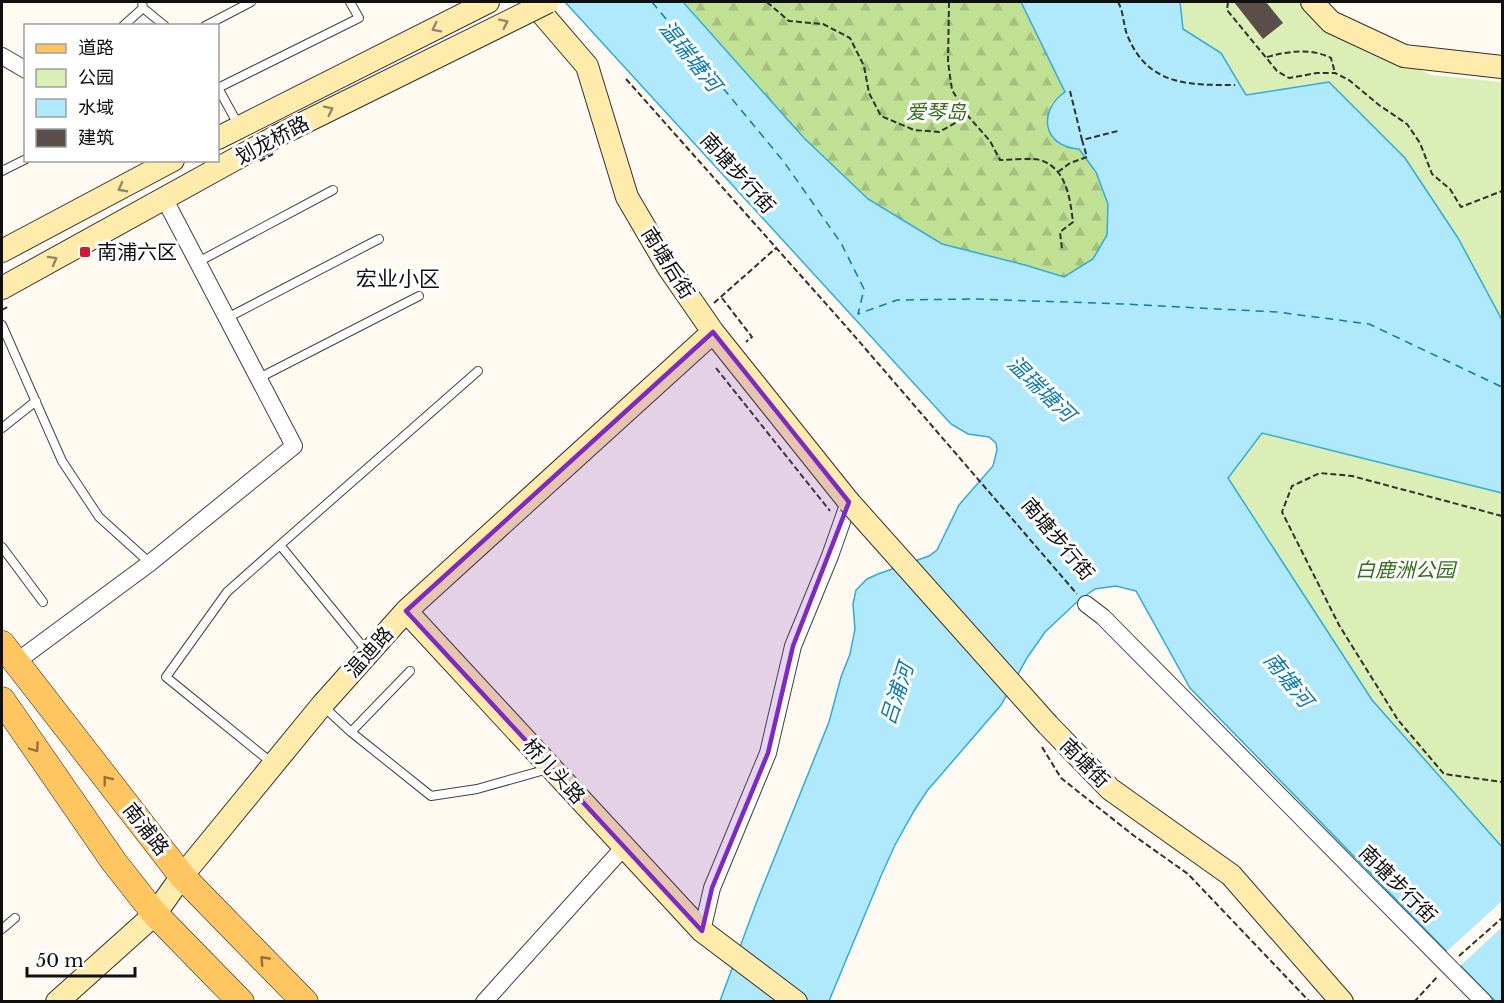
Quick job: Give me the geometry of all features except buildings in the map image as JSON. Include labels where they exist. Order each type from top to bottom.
[{"type":"main road","name":"南浦路","points":[[9,653],[183,876],[305,1002]]},
{"type":"main road","points":[[2,700],[114,862],[155,914],[241,1002]]},
{"type":"street","name":"划龙桥路","points":[[219,137],[488,2]]},
{"type":"street","name":"南塘后街","points":[[532,2],[587,66],[627,197],[668,267],[713,332],[849,502]]},
{"type":"street","name":"划龙桥路","points":[[2,288],[277,136],[548,2]]},
{"type":"street","points":[[1312,2],[1331,22],[1404,56],[1503,67]]},
{"type":"street","points":[[2,56],[24,69]]},
{"type":"street","points":[[2,251],[146,166],[164,162]]},
{"type":"street","points":[[9,653],[150,563],[294,446],[164,198]]},
{"type":"street","name":"温迪路","points":[[57,1002],[155,914],[273,764],[406,611],[713,332]]},
{"type":"street","points":[[702,931],[712,888],[768,753],[793,646],[849,502]]},
{"type":"street","name":"南塘街","points":[[849,502],[1046,723],[1110,789],[1231,875],[1342,1002]]},
{"type":"street","name":"南塘步行街","points":[[1086,604],[1103,616],[1484,1002]]},
{"type":"street","name":"桥儿头路","points":[[406,611],[702,931],[796,1002]]},
{"type":"street","points":[[484,1002],[624,847]]},
{"type":"lane","points":[[209,24],[251,2]]},
{"type":"lane","points":[[219,88],[359,18],[350,2]]},
{"type":"lane","points":[[125,24],[142,5],[163,24]]},
{"type":"lane","points":[[219,90],[239,126]]},
{"type":"lane","points":[[2,171],[24,160]]},
{"type":"lane","points":[[198,262],[333,190]]},
{"type":"lane","points":[[227,318],[379,239]]},
{"type":"lane","points":[[259,378],[419,296]]},
{"type":"lane","points":[[2,325],[62,461],[99,517],[150,563]]},
{"type":"lane","points":[[273,764],[166,677],[227,591],[478,372]]},
{"type":"lane","points":[[2,428],[36,401]]},
{"type":"lane","points":[[280,545],[369,653]]},
{"type":"lane","points":[[2,547],[43,602]]},
{"type":"lane","points":[[351,732],[410,671]]},
{"type":"lane","points":[[322,705],[351,732],[431,796],[477,789],[551,768]]},
{"type":"lane","points":[[2,929],[15,918]]},
{"type":"path","points":[[767,2],[789,21],[823,24],[850,39],[864,66],[869,93],[881,116],[914,130],[939,132],[968,116]]},
{"type":"path","points":[[949,2],[948,62],[952,90],[968,116],[990,141],[1000,160],[1041,160],[1058,172],[1069,193],[1073,222],[1060,232],[1062,249]]},
{"type":"path","points":[[1118,2],[1121,6],[1128,39],[1138,56],[1152,70],[1169,80],[1193,84],[1235,85]]},
{"type":"path","points":[[1228,2],[1227,10],[1277,71],[1289,78],[1317,73],[1335,73],[1349,80],[1407,124],[1420,143],[1432,174],[1450,189],[1461,207],[1503,191]]},
{"type":"path","points":[[1266,58],[1302,51],[1321,53],[1331,58],[1335,73]]},
{"type":"path","name":"南塘步行街","points":[[626,79],[1086,604]]},
{"type":"path","points":[[1058,172],[1070,163],[1087,157],[1070,91]]},
{"type":"path","points":[[1082,140],[1118,131]]},
{"type":"path","points":[[716,368],[841,524]]},
{"type":"path","points":[[1503,516],[1352,476],[1320,472],[1292,486],[1282,512],[1339,625],[1398,720],[1444,774],[1503,782]]},
{"type":"path","points":[[1046,723],[1033,732],[1061,777],[1133,835],[1188,874],[1310,1002]]},
{"type":"path","points":[[1414,1002],[1449,965],[1503,918]]},
{"type":"highlighted area","points":[[713,332],[849,502],[793,646],[768,753],[712,888],[702,931],[406,611]]},
{"type":"green space","name":"爱琴岛","points":[[684,2],[1021,2],[1065,93],[1051,104],[1048,113],[1070,148],[1079,149],[1096,172],[1108,204],[1107,235],[1093,259],[1064,277],[942,244],[868,199],[804,138]]},
{"type":"green space","points":[[1180,2],[1299,2],[1307,12],[1352,43],[1432,75],[1502,82],[1502,320],[1458,238],[1405,158],[1329,82],[1246,95],[1221,53],[1183,29]]},
{"type":"green space","name":"白鹿洲公园","points":[[1261,433],[1502,493],[1502,847],[1372,700],[1228,478]]},
{"type":"water","points":[[565,2],[683,2],[804,138],[868,199],[942,244],[1064,277],[1093,259],[1107,235],[1108,204],[1096,172],[1079,149],[1067,147],[1051,135],[1048,127],[1050,109],[1065,92],[1021,2],[1180,2],[1183,29],[1221,53],[1246,95],[1329,82],[1405,158],[1458,238],[1502,320],[1502,493],[1262,433],[1228,478],[1372,700],[1502,847],[1502,1001],[1495,1001],[1190,688],[1136,591],[1116,586],[1095,589],[1078,601],[1045,632],[1027,658],[1001,705],[927,791],[895,845],[829,1001],[720,1001],[757,901],[829,722],[841,677],[850,654],[855,629],[853,604],[856,590],[867,579],[929,556],[937,550],[959,505],[993,466],[997,450],[996,443],[989,437],[968,434],[951,424]]},
{"type":"pier","points":[[1502,901],[1502,927],[1458,968],[1445,953]]},
{"type":"ferry route","points":[[652,2],[784,162],[841,243],[864,289],[858,314],[897,300],[977,299],[1277,312],[1369,324],[1502,387]]},
{"type":"place","name":"南浦六区","points":[[85,252]]},
{"type":"district","name":"宏业小区","points":[[398,279]]},
{"type":"water label","name":"温瑞塘河","points":[[690,56]]},
{"type":"water label","name":"温瑞塘河","points":[[1041,389]]},
{"type":"water label","name":"南塘河","points":[[1288,680]]},
{"type":"water label","name":"吕浦河","points":[[897,694]]}]
